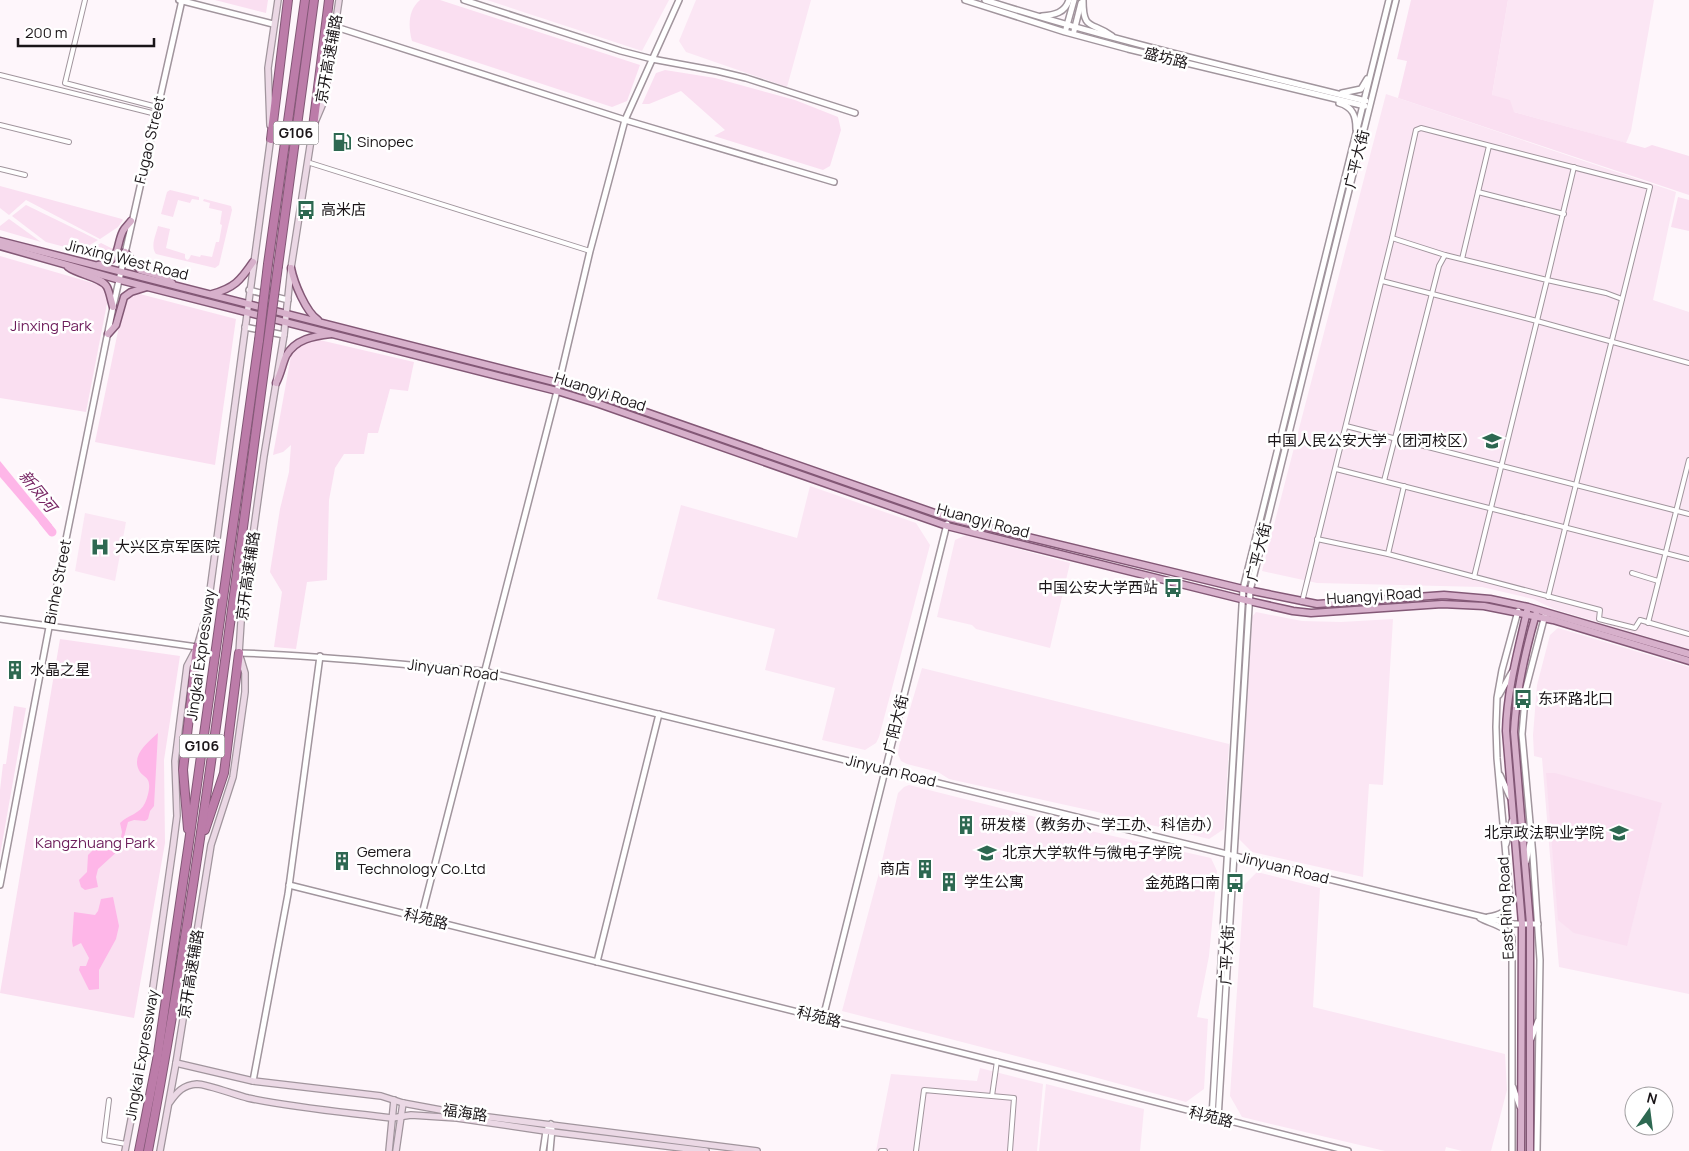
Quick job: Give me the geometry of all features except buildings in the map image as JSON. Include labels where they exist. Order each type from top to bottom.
[{"type":"highway","points":[[271,139],[288,0]]},
{"type":"highway","name":"Jingkai Expressway","points":[[139,1151],[156,1060],[189,842],[305,0]]},
{"type":"highway","name":"Jingkai Expressway","points":[[148,1151],[166,1062],[199,846],[314,0]]},
{"type":"highway","points":[[312,127],[329,0]]},
{"type":"highway","points":[[189,842],[183,770],[197,647]]},
{"type":"highway","points":[[199,846],[224,773],[239,653]]},
{"type":"main road","points":[[126,1148],[144,1057],[177,816],[175,754],[187,666],[197,647],[207,613],[249,290],[271,139],[267,82],[273,24],[278,0]]},
{"type":"main road","name":"京开高速辅路","points":[[160,1151],[212,845],[233,777],[246,692],[246,673],[239,653],[241,622],[264,456],[284,335],[291,268],[312,127],[324,101],[339,0]]},
{"type":"main road","points":[[95,265],[105,264],[116,254],[124,231],[132,221]]},
{"type":"main road","name":"Jinxing West Road","points":[[0,241],[211,294],[248,308]]},
{"type":"main road","name":"Jinxing West Road","points":[[0,246],[120,280],[248,308]]},
{"type":"main road","points":[[125,252],[140,270],[164,277],[175,285]]},
{"type":"main road","points":[[211,294],[226,290],[241,280],[253,262]]},
{"type":"main road","points":[[65,264],[74,272],[101,280],[106,285],[113,307]]},
{"type":"main road","points":[[291,268],[293,279],[308,308],[314,317],[321,322]]},
{"type":"main road","points":[[108,334],[116,325],[124,297],[131,292],[148,286]]},
{"type":"main road","name":"Huangyi Road","points":[[248,308],[321,322],[558,387],[595,402],[946,526],[1249,601],[1311,613],[1442,604],[1519,609]]},
{"type":"main road","name":"Huangyi Road","points":[[248,308],[285,321],[336,334],[597,395],[949,518],[1246,590],[1317,604],[1444,595],[1490,599],[1519,609],[1689,654]]},
{"type":"main road","points":[[276,383],[281,375],[286,356],[296,345],[311,337],[336,334]]},
{"type":"main road","name":"East Ring Road","points":[[1520,1151],[1522,924],[1506,723],[1513,671],[1527,611]]},
{"type":"main road","name":"East Ring Road","points":[[1530,1151],[1534,924],[1526,867],[1514,741],[1516,701],[1537,613]]},
{"type":"main road","name":"Huangyi Road","points":[[1544,615],[1689,661]]},
{"type":"main road","name":"福海路","points":[[176,1063],[253,1081],[381,1096],[403,1103],[457,1112],[757,1151]]},
{"type":"main road","name":"福海路","points":[[169,1104],[184,1087],[198,1084],[269,1102],[392,1118],[411,1115],[457,1118],[549,1132],[706,1151]]},
{"type":"main road","points":[[389,1151],[394,1100]]},
{"type":"main road","points":[[396,1151],[403,1103]]},
{"type":"street","points":[[85,0],[65,83],[157,107]]},
{"type":"street","points":[[181,0],[273,24]]},
{"type":"street","name":"Fugao Street","points":[[120,280],[181,0]]},
{"type":"street","points":[[464,0],[621,51],[746,78],[855,113]]},
{"type":"street","points":[[421,918],[625,120],[679,0]]},
{"type":"street","name":"盛坊路","points":[[965,0],[1073,34],[1318,95],[1364,103]]},
{"type":"street","name":"盛坊路","points":[[985,0],[1074,28],[1335,94],[1371,105]]},
{"type":"street","points":[[1036,16],[1058,13],[1064,10],[1069,0]]},
{"type":"street","points":[[1066,32],[1074,0]]},
{"type":"street","points":[[1073,34],[1082,0]]},
{"type":"street","points":[[1082,0],[1083,15],[1086,22],[1117,39]]},
{"type":"street","name":"广平大街","points":[[1230,855],[1249,601],[1246,590],[1389,0]]},
{"type":"street","name":"广平大街","points":[[1215,1118],[1230,855],[1241,599],[1246,590],[1371,105],[1396,0]]},
{"type":"street","points":[[336,27],[625,120],[834,182]]},
{"type":"street","points":[[1335,94],[1361,89],[1373,68]]},
{"type":"street","points":[[0,75],[156,114]]},
{"type":"street","points":[[1318,95],[1350,108],[1356,121],[1356,137]]},
{"type":"street","points":[[0,125],[69,142]]},
{"type":"street","points":[[1302,602],[1382,281],[1416,130],[1421,128],[1650,187],[1548,596]]},
{"type":"street","points":[[1462,259],[1490,146]]},
{"type":"street","points":[[307,162],[590,251]]},
{"type":"street","points":[[1474,577],[1574,167]]},
{"type":"street","points":[[0,169],[25,175]]},
{"type":"street","points":[[1478,192],[1564,214]]},
{"type":"street","points":[[1392,238],[1445,255],[1606,293],[1622,299]]},
{"type":"street","points":[[1384,481],[1440,266],[1445,255]]},
{"type":"street","name":"Binhe Street","points":[[0,885],[49,626],[120,280]]},
{"type":"street","points":[[1382,281],[1689,363]]},
{"type":"street","points":[[249,290],[288,300]]},
{"type":"street","points":[[245,327],[284,335]]},
{"type":"street","points":[[1346,426],[1689,514]]},
{"type":"street","points":[[1648,623],[1689,460]]},
{"type":"street","points":[[1336,469],[1689,558]]},
{"type":"street","points":[[1388,554],[1404,486]]},
{"type":"street","name":"广阳大街","points":[[823,1018],[949,518]]},
{"type":"street","points":[[1317,539],[1388,554],[1600,610],[1599,619],[1635,628],[1640,620],[1689,634]]},
{"type":"street","points":[[1632,573],[1658,581]]},
{"type":"street","points":[[1486,918],[1498,915],[1509,907],[1510,900],[1498,772],[1496,727],[1497,698],[1502,670],[1519,609]]},
{"type":"street","points":[[1537,1151],[1540,960],[1534,924],[1531,835],[1522,734],[1523,711],[1530,670],[1544,615]]},
{"type":"street","points":[[0,619],[197,647]]},
{"type":"street","name":"Jinyuan Road","points":[[239,653],[320,656],[484,671],[1486,918],[1513,924],[1534,924]]},
{"type":"street","points":[[253,1081],[289,885],[320,656]]},
{"type":"street","points":[[1497,698],[1513,671]]},
{"type":"street","points":[[597,962],[659,714]]},
{"type":"street","points":[[1514,741],[1525,761]]},
{"type":"street","points":[[1498,772],[1511,798]]},
{"type":"street","points":[[1505,848],[1513,818]]},
{"type":"street","points":[[1526,867],[1531,835]]},
{"type":"street","name":"科苑路","points":[[289,885],[996,1061],[1348,1151]]},
{"type":"street","points":[[1475,915],[1509,932],[1522,958]]},
{"type":"street","points":[[1512,938],[1512,1148]]},
{"type":"street","points":[[1531,1040],[1539,1017]]},
{"type":"street","points":[[992,1096],[996,1061]]},
{"type":"street","points":[[1531,1068],[1538,1094]]},
{"type":"street","points":[[1512,1084],[1521,1108]]},
{"type":"street","points":[[916,1151],[924,1090],[1014,1098],[1010,1151]]},
{"type":"street","points":[[109,1100],[104,1140],[126,1148]]},
{"type":"street","points":[[1512,1148],[1521,1123]]},
{"type":"street","points":[[543,1151],[551,1124]]},
{"type":"street","points":[[549,1132],[550,1151]]},
{"type":"shaded area","points":[[487,0],[669,0],[642,51]]},
{"type":"shaded area","points":[[696,0],[811,0],[787,87],[686,52],[679,41]]},
{"type":"shaded area","points":[[1508,0],[1654,0],[1631,131],[1626,143],[1514,112],[1492,95]]},
{"type":"shaded area","name":"中国人民公安大学（团河校区）","points":[[1386,94],[1676,192],[1653,300],[1689,312],[1689,649],[1554,609],[1533,599],[1482,587],[1317,583],[1262,571]]},
{"type":"shaded area","points":[[0,461],[52,525],[48,533],[0,477]]},
{"type":"shaded area","points":[[810,486],[916,523],[930,545],[879,737],[876,743],[865,750],[822,740],[835,688],[765,670],[775,629],[657,599],[681,505],[797,538]]},
{"type":"shaded area","name":"大兴区京军医院","points":[[85,513],[126,522],[115,581],[75,571]]},
{"type":"shaded area","points":[[966,535],[1070,563],[1050,648],[976,629],[972,625],[937,617],[955,540]]},
{"type":"shaded area","points":[[1256,612],[1302,621],[1341,622],[1393,619],[1383,785],[1369,784],[1363,877],[1252,852],[1239,839],[1252,617]]},
{"type":"shaded area","name":"北京政法职业学院","points":[[1558,628],[1689,667],[1689,994],[1559,967],[1542,758],[1534,756],[1533,735],[1537,685],[1550,635]]},
{"type":"shaded area","points":[[922,668],[1229,744],[1224,829],[1209,839],[949,779],[938,772],[901,761],[898,754],[899,746]]},
{"type":"shaded area","points":[[158,733],[154,806],[150,811],[148,819],[145,821],[134,820],[128,822],[121,848],[98,869],[96,877],[98,887],[85,890],[81,887],[79,880],[87,872],[88,855],[95,848],[106,848],[121,837],[120,823],[140,810],[145,803],[149,791],[149,782],[137,766],[138,755]]},
{"type":"shaded area","points":[[909,785],[1095,832],[1211,858],[1217,871],[1209,956],[1197,1017],[1208,1019],[1204,1089],[1186,1102],[842,1011],[879,873],[898,793]]},
{"type":"shaded area","points":[[1257,872],[1320,888],[1313,1007],[1505,1054],[1507,1090],[1491,1151],[1462,1151],[1446,1147],[1445,1151],[1385,1151],[1242,1117],[1230,1096],[1244,885]]},
{"type":"shaded area","points":[[113,897],[119,926],[116,939],[99,970],[99,989],[89,990],[79,970],[80,966],[86,966],[89,958],[81,943],[73,947],[74,912],[95,915],[101,899]]},
{"type":"shaded area","points":[[980,1068],[1043,1084],[1037,1151],[876,1151],[891,1074],[977,1081]]},
{"type":"shaded area","points":[[1046,1084],[1144,1109],[1140,1151],[1039,1151]]},
{"type":"green space","points":[[215,0],[268,0],[266,13]]},
{"type":"green space","points":[[420,0],[440,0],[640,65],[627,101],[612,107],[412,41],[410,30],[411,13]]},
{"type":"green space","points":[[1411,0],[1508,0],[1492,95],[1510,100],[1514,112],[1645,148],[1652,145],[1689,156],[1689,195],[1398,98],[1407,61],[1397,59]]},
{"type":"green space","points":[[665,70],[715,78],[795,100],[838,117],[841,130],[830,166],[823,170],[714,136],[725,130],[681,91],[649,104],[642,104],[656,73]]},
{"type":"green space","points":[[0,186],[123,220],[118,227],[100,239],[26,200],[9,215],[0,208]]},
{"type":"green space","points":[[170,190],[199,197],[199,200],[192,199],[190,203],[178,200],[173,217],[161,214],[167,192]]},
{"type":"green space","points":[[1678,197],[1689,200],[1689,231],[1671,227]]},
{"type":"green space","points":[[204,199],[231,206],[232,210],[219,265],[215,268],[156,254],[153,244],[158,226],[170,229],[166,248],[185,254],[187,260],[191,255],[212,257],[216,242],[219,242],[222,211],[209,208],[210,203],[203,201]]},
{"type":"green space","points":[[26,205],[98,240],[80,251],[46,242],[12,216]]},
{"type":"green space","points":[[9,219],[41,242],[0,230],[0,226]]},
{"type":"green space","points":[[101,243],[113,249],[110,252],[96,256],[85,252]]},
{"type":"green space","name":"Jinxing Park","points":[[0,256],[110,288],[86,412],[0,398]]},
{"type":"green space","points":[[136,293],[236,319],[215,465],[95,442],[123,307],[131,296]]},
{"type":"green space","points":[[311,338],[414,362],[408,391],[390,389],[378,433],[368,433],[364,454],[344,454],[335,468],[329,500],[327,580],[307,582],[296,649],[274,647],[282,592],[270,572],[280,509],[289,472],[291,445],[283,452],[273,455],[291,356],[301,343]]},
{"type":"green space","name":"Kangzhuang Park","points":[[60,639],[180,656],[164,760],[165,843],[134,1018],[0,993]]},
{"type":"green space","points":[[14,706],[26,708],[0,855],[0,790],[3,764],[6,764]]},
{"type":"green space","points":[[1546,773],[1555,773],[1662,803],[1627,946],[1574,933],[1558,920]]},
{"type":"waterway","name":"新凤河","points":[[43,521],[52,532]]},
{"type":"place","name":"Sinopec","points":[[342,142]]},
{"type":"place","name":"高米店","points":[[306,210]]},
{"type":"place","name":"中国人民公安大学（团河校区）","points":[[1492,441]]},
{"type":"place","name":"大兴区京军医院","points":[[100,547]]},
{"type":"place","name":"中国公安大学西站","points":[[1173,588]]},
{"type":"place","name":"水晶之星","points":[[15,670]]},
{"type":"place","name":"东环路北口","points":[[1523,699]]},
{"type":"place","name":"研发楼（教务办、学工办、科信办）","points":[[966,825]]},
{"type":"place","name":"北京政法职业学院","points":[[1619,833]]},
{"type":"place","name":"北京大学软件与微电子学院","points":[[987,853]]},
{"type":"place","name":"Gemera Technology Co.Ltd","points":[[342,861]]},
{"type":"place","name":"商店","points":[[925,869]]},
{"type":"place","name":"学生公寓","points":[[949,882]]},
{"type":"place","name":"金苑路口南","points":[[1235,883]]}]
